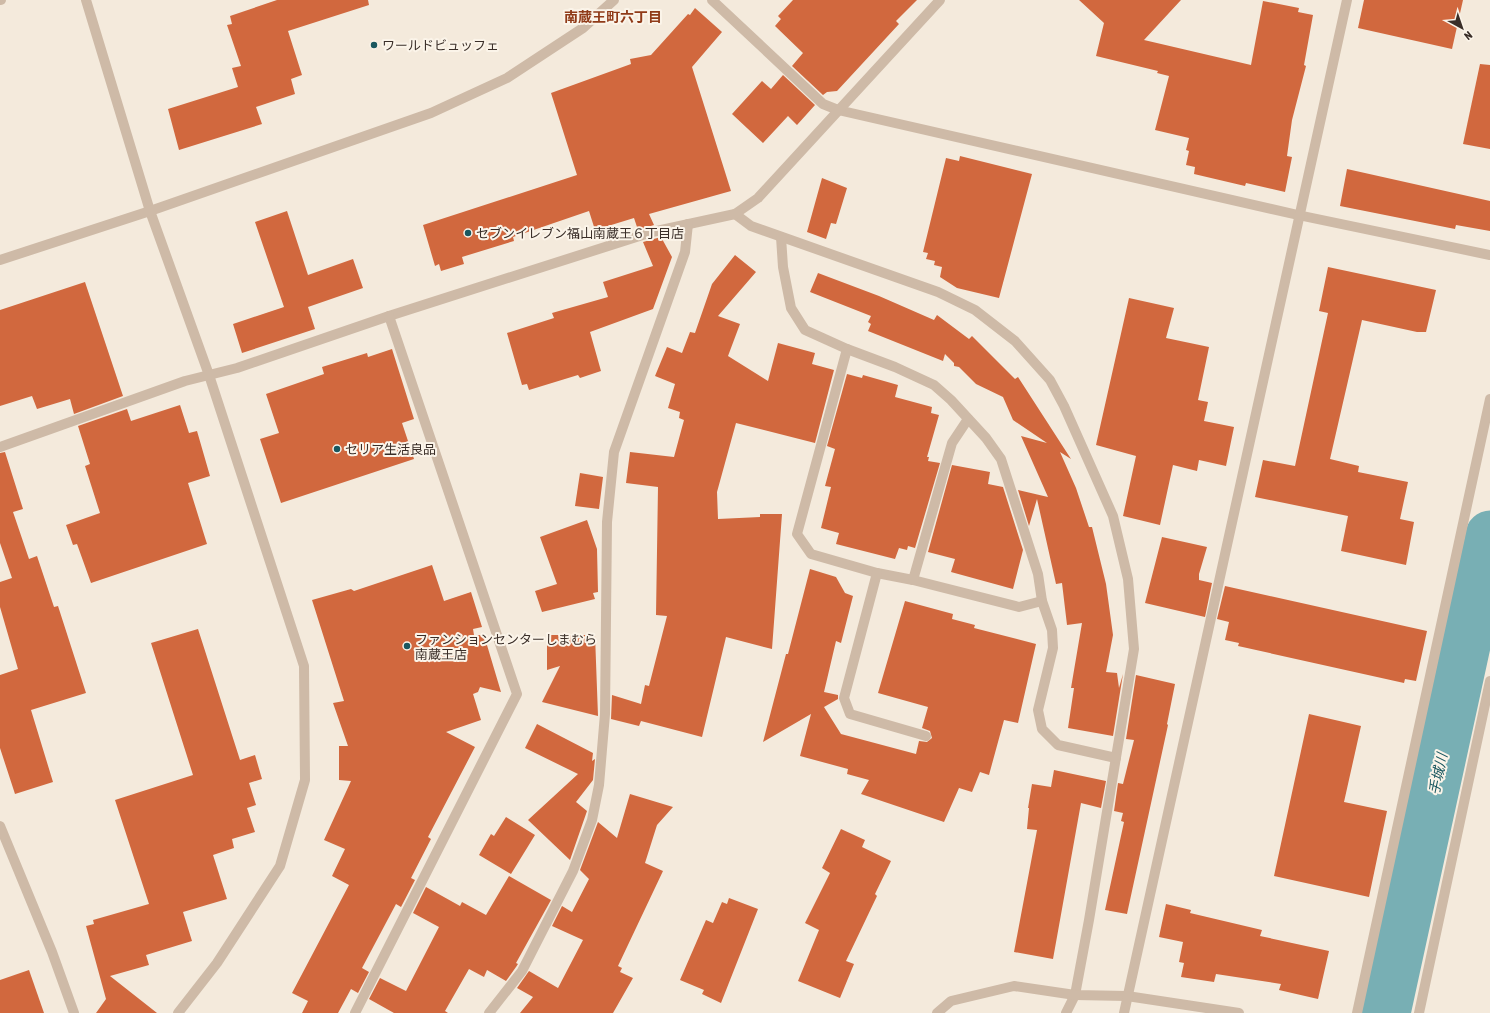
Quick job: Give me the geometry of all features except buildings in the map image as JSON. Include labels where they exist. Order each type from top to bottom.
[{"type":"street","points":[[86,0],[150,211],[210,376],[304,666],[305,780],[280,866],[217,963],[178,1013]]},
{"type":"street","points":[[0,260],[150,211],[445,106],[507,78],[582,28],[614,0]]},
{"type":"street","points":[[712,0],[824,104],[838,110],[1298,215],[1490,255]]},
{"type":"street","points":[[0,447],[185,381],[210,376],[237,368],[389,316],[652,232],[735,214],[758,198],[940,0]]},
{"type":"street","points":[[1124,1013],[1298,215],[1347,0]]},
{"type":"street","points":[[735,214],[751,226],[938,292],[975,310],[1015,341],[1050,380],[1064,406],[1113,516],[1128,579],[1134,649],[1075,995],[1066,1013]]},
{"type":"street","points":[[488,1013],[522,971],[573,871],[592,820],[599,785],[605,714],[607,522],[614,452],[685,252],[688,224]]},
{"type":"street","points":[[781,237],[783,267],[791,308],[805,330],[847,350],[895,367],[934,385],[951,400],[986,438],[1001,459],[1038,574],[1042,601],[1052,630],[1052,648],[1038,710],[1042,729],[1058,745],[1116,758]]},
{"type":"street","points":[[355,1013],[517,694],[389,316]]},
{"type":"street","points":[[847,350],[797,534],[811,554],[877,573],[913,580],[1019,607],[1042,601]]},
{"type":"street","points":[[1357,1013],[1490,399]]},
{"type":"street","points":[[913,580],[952,443],[968,419]]},
{"type":"street","points":[[877,573],[844,698],[850,714],[926,736]]},
{"type":"street","points":[[1419,1013],[1490,682]]},
{"type":"street","points":[[0,826],[52,952],[74,1013]]},
{"type":"street","points":[[938,1013],[951,1001],[1014,986],[1075,995],[1128,996],[1239,1013]]},
{"type":"waterway","name":"手城川","points":[[1386,1013],[1490,535]]},
{"type":"place","name":"ワールドビュッフェ","points":[[374,45]]},
{"type":"place","name":"セブンイレブン福山南蔵王６丁目店","points":[[468,233]]},
{"type":"place","name":"セリア生活良品","points":[[337,449]]},
{"type":"place","name":"ファンションセンターしまむら 南蔵王店","points":[[407,646]]},
{"type":"district","name":"南蔵王町六丁目","points":[[613,17]]}]
